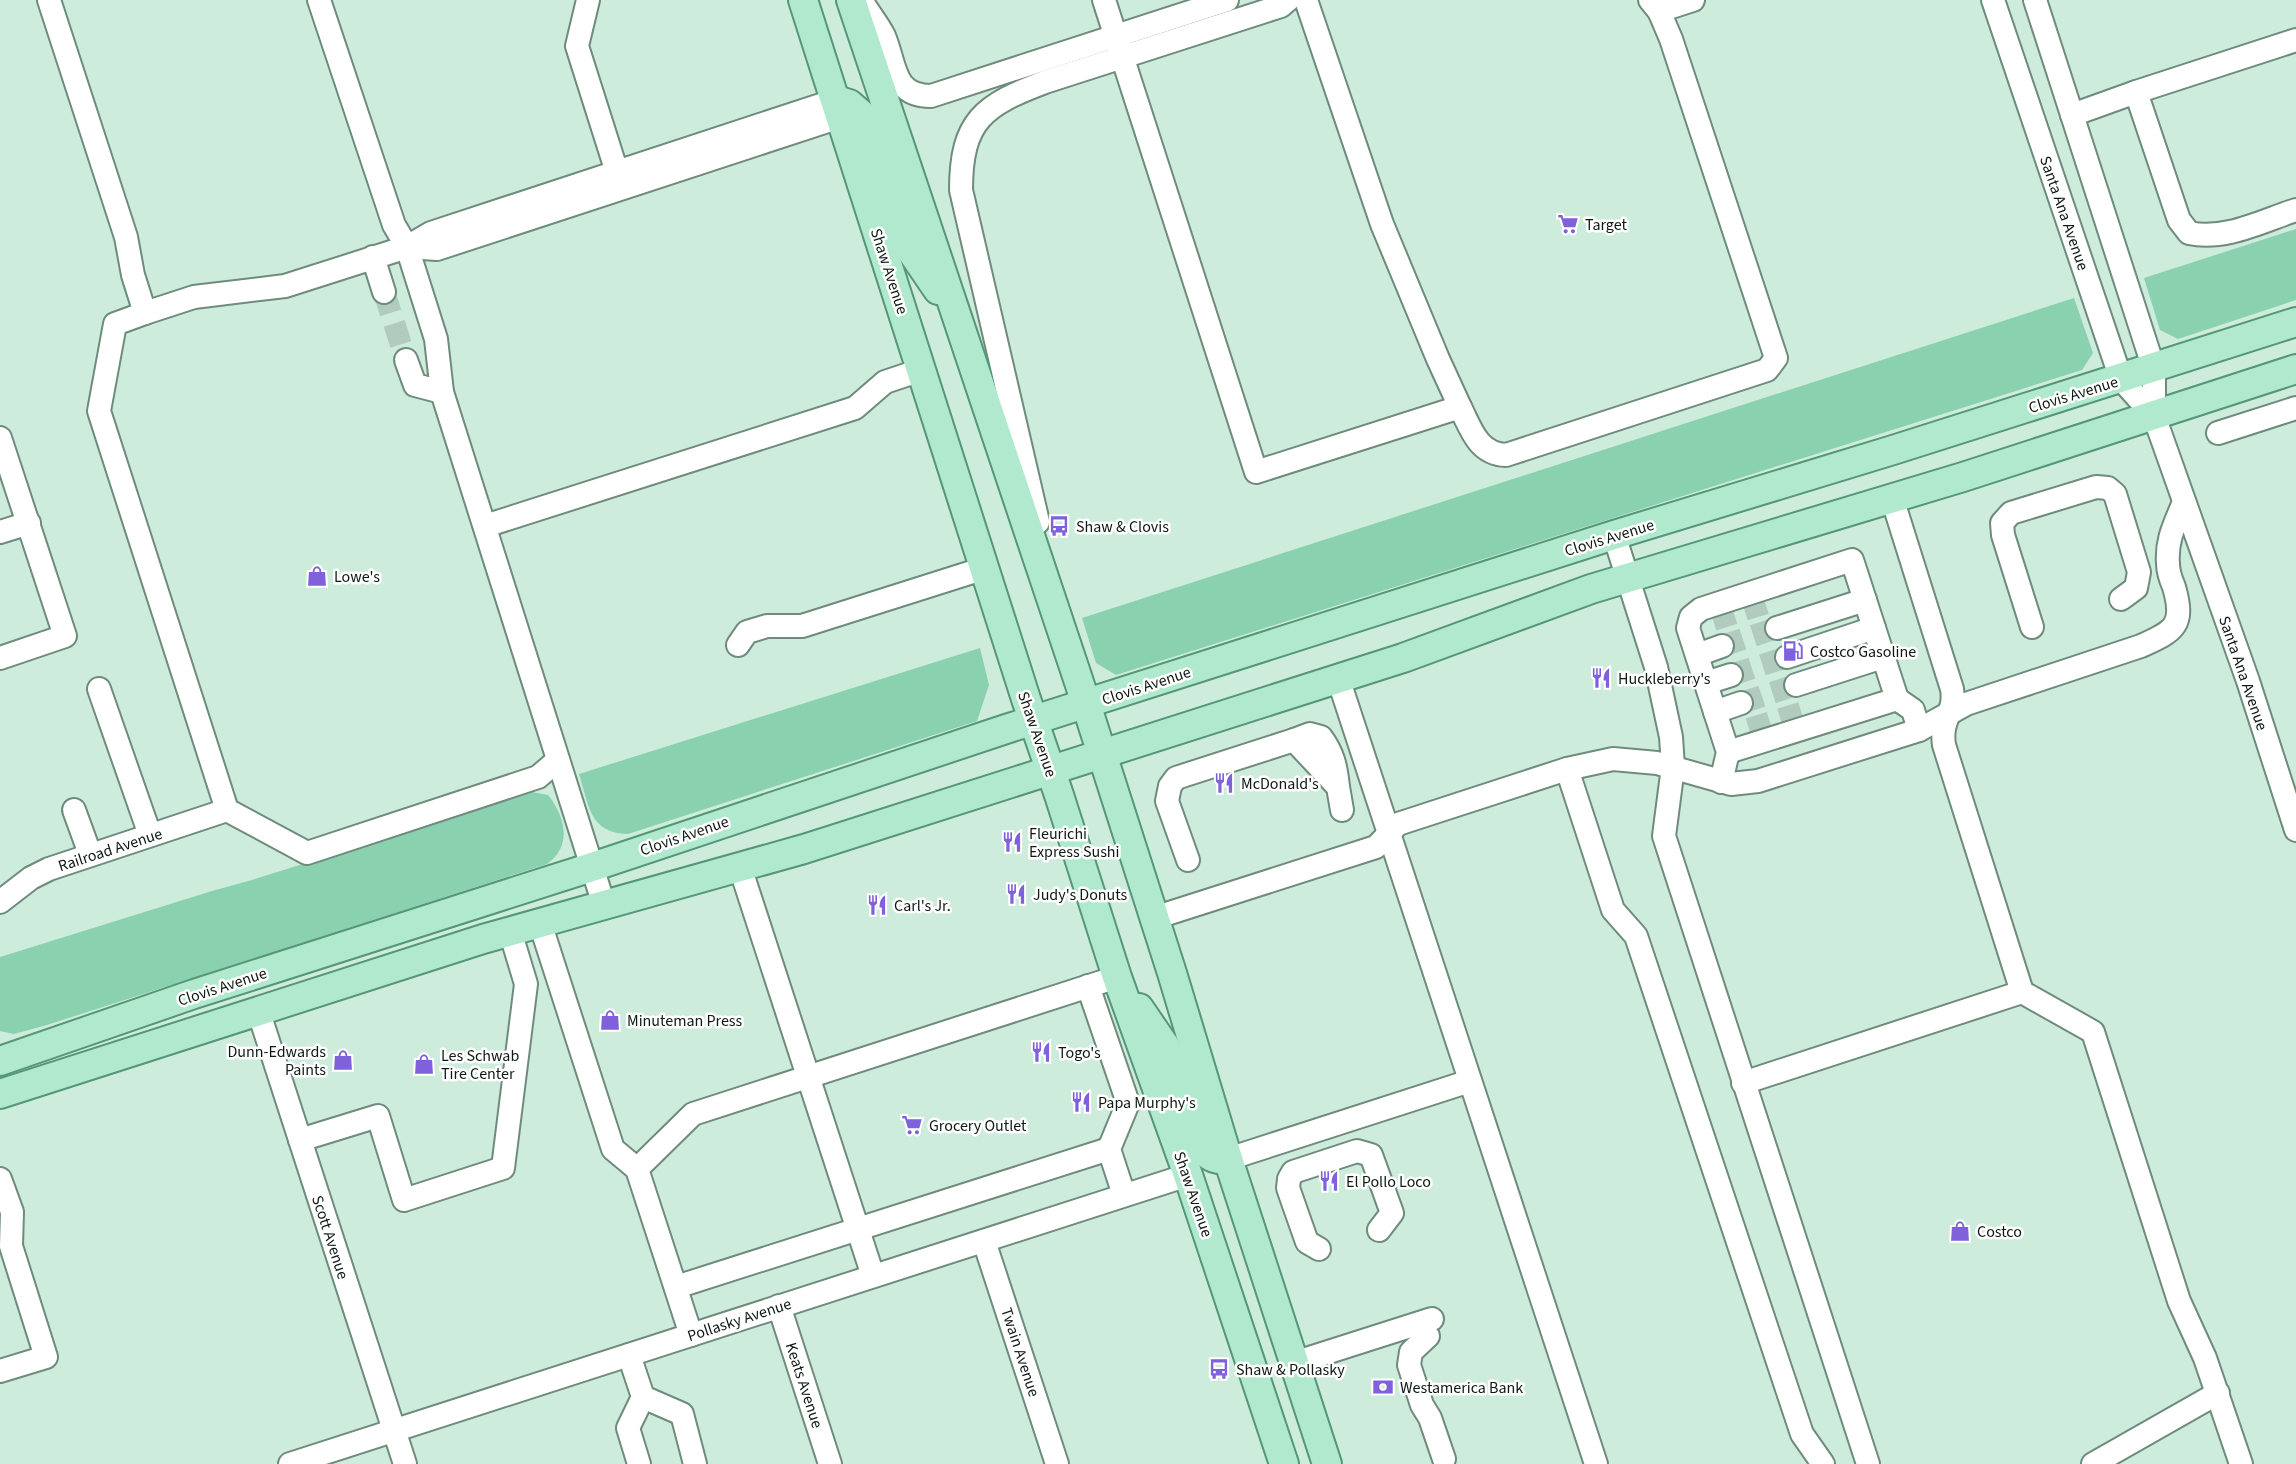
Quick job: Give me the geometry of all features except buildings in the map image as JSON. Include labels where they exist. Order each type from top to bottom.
[{"type":"main road","name":"Shaw Avenue","points":[[803,0],[1117,977],[1188,1175],[1284,1464]]},
{"type":"main road","points":[[851,0],[1087,704],[1228,1159],[1327,1464]]},
{"type":"main road","points":[[838,108],[849,104],[863,116],[912,252],[956,317]]},
{"type":"main road","name":"Clovis Avenue","points":[[0,1061],[195,994],[592,867],[1033,720],[1614,535],[2154,369],[2296,322]]},
{"type":"main road","name":"Clovis Avenue","points":[[0,1094],[510,931],[804,849],[1402,658],[1555,601],[2154,416],[2296,369]]},
{"type":"main road","points":[[258,1010],[263,999],[272,990],[365,960],[460,909]]},
{"type":"main road","points":[[1117,977],[1165,1046],[1203,1150],[1210,1158],[1228,1159]]},
{"type":"main road","points":[[0,1078],[82,1049],[195,994]]},
{"type":"main road","points":[[1188,1175],[1204,1172],[1214,1179],[1270,1351],[1294,1363]]},
{"type":"street","points":[[49,0],[126,237],[133,275],[146,313]]},
{"type":"street","points":[[319,0],[394,225],[407,248],[436,339],[442,392],[604,905]]},
{"type":"street","points":[[588,0],[577,46],[619,180]]},
{"type":"street","points":[[861,0],[883,36],[898,79],[905,88],[921,96],[931,96],[1281,6],[1288,0]]},
{"type":"street","points":[[1104,0],[1256,472],[1460,407]]},
{"type":"street","points":[[1065,638],[960,190],[965,146],[975,125],[985,112],[1009,95],[1045,82],[1227,0]]},
{"type":"street","points":[[1306,0],[1382,224],[1438,359],[1482,447],[1489,452],[1506,455],[1767,370],[1776,358],[1671,39],[1655,6],[1693,0]]},
{"type":"street","name":"Santa Ana Avenue","points":[[1993,0],[2121,379],[2154,416]]},
{"type":"street","name":"Santa Ana Avenue","points":[[2035,0],[2154,369],[2154,416],[2248,681],[2296,830]]},
{"type":"street","points":[[2072,115],[2296,40]]},
{"type":"street","points":[[2136,93],[2179,220],[2189,233],[2205,237],[2219,236],[2296,210]]},
{"type":"street","points":[[558,760],[538,777],[307,853],[227,810],[99,411],[115,324],[194,297],[285,286],[407,248],[431,232],[619,180],[838,108]]},
{"type":"street","points":[[374,257],[384,292]]},
{"type":"street","points":[[406,360],[415,386],[442,392]]},
{"type":"street","points":[[484,526],[855,408],[885,382],[921,370]]},
{"type":"street","points":[[2218,433],[2296,408]]},
{"type":"street","points":[[0,438],[65,636],[0,658]]},
{"type":"street","points":[[2032,627],[2003,535],[2002,523],[2011,513],[2096,487],[2108,488],[2115,494],[2139,572],[2136,588],[2121,599]]},
{"type":"street","points":[[1892,498],[1952,689],[1953,704],[1943,726],[1944,745],[2022,992],[2093,1032],[2179,1301],[2205,1358],[2241,1464]]},
{"type":"street","points":[[1154,918],[1376,847],[1398,824],[1567,769],[1613,759],[1645,761],[1721,782],[1745,784],[1919,730],[1950,712],[1985,698],[2141,646],[2168,633],[2178,622],[2179,606],[2168,567],[2168,541],[2184,502]]},
{"type":"street","points":[[0,532],[29,523]]},
{"type":"street","points":[[1614,535],[1656,667],[1671,736],[1673,767],[1664,836],[1868,1464]]},
{"type":"street","points":[[1721,782],[1726,745],[1688,628],[1691,617],[1701,609],[1852,560],[1895,691],[1913,710],[1919,730]]},
{"type":"street","points":[[738,645],[747,632],[767,626],[802,626],[984,568]]},
{"type":"street","points":[[1769,602],[1857,573]]},
{"type":"street","points":[[1777,628],[1865,600]]},
{"type":"street","points":[[1688,628],[1713,620]]},
{"type":"street","points":[[1787,657],[1874,628]]},
{"type":"street","points":[[1696,655],[1722,646]]},
{"type":"street","points":[[1796,685],[1883,657]]},
{"type":"street","points":[[1706,683],[1731,675]]},
{"type":"street","points":[[1338,678],[1470,1081],[1590,1462]]},
{"type":"street","points":[[99,689],[150,836]]},
{"type":"street","points":[[1804,712],[1895,691]]},
{"type":"street","points":[[1726,745],[1895,691]]},
{"type":"street","points":[[1715,712],[1741,703]]},
{"type":"street","points":[[1726,745],[1749,729]]},
{"type":"street","points":[[1188,860],[1167,801],[1170,786],[1176,778],[1294,740],[1338,787],[1342,810]]},
{"type":"street","points":[[1567,769],[1613,910],[1636,936],[1802,1434],[1823,1464]]},
{"type":"street","points":[[74,810],[90,854]]},
{"type":"street","name":"Railroad Avenue","points":[[0,902],[31,878],[49,869],[227,810]]},
{"type":"street","points":[[740,867],[873,1276]]},
{"type":"street","points":[[540,923],[613,1149],[637,1169],[692,1335]]},
{"type":"street","points":[[300,1140],[378,1116],[404,1200],[502,1168],[526,984],[510,931]]},
{"type":"street","points":[[637,1169],[693,1114],[1117,977]]},
{"type":"street","points":[[1088,986],[1128,1103],[1109,1149],[1124,1195]]},
{"type":"street","points":[[1743,1083],[2022,992]]},
{"type":"street","name":"Scott Avenue","points":[[258,1010],[405,1464]]},
{"type":"street","points":[[1228,1159],[1470,1081]]},
{"type":"street","points":[[676,1287],[1109,1149]]},
{"type":"street","points":[[1319,1249],[1306,1242],[1288,1188],[1289,1179],[1293,1172],[1357,1151],[1371,1155],[1392,1213],[1379,1230]]},
{"type":"street","name":"Pollasky Avenue","points":[[290,1464],[1188,1175]]},
{"type":"street","points":[[0,1179],[12,1212],[11,1246],[46,1357],[0,1371]]},
{"type":"street","name":"Twain Avenue","points":[[984,1241],[1058,1464]]},
{"type":"street","name":"Keats Avenue","points":[[779,1306],[830,1464]]},
{"type":"street","points":[[1294,1363],[1430,1328],[1411,1352],[1409,1365],[1444,1459]]},
{"type":"street","points":[[629,1355],[643,1397],[628,1428],[639,1464]]},
{"type":"street","points":[[2093,1464],[2218,1393]]},
{"type":"street","points":[[643,1397],[682,1414],[695,1464]]},
{"type":"green space","points":[[2296,229],[2296,300],[2178,339],[2160,330],[2144,278]]},
{"type":"green space","points":[[2074,298],[2093,353],[2082,370],[1116,675],[1096,663],[1082,618]]},
{"type":"green space","points":[[980,648],[989,685],[977,721],[628,834],[605,829],[598,823],[589,806],[579,774]]},
{"type":"green space","points":[[532,792],[548,795],[562,821],[564,831],[561,849],[547,864],[47,1025],[14,1034],[0,1031],[0,957]]},
{"type":"tunnel","points":[[384,292],[406,360]]},
{"type":"tunnel","points":[[1713,620],[1769,602]]},
{"type":"tunnel","points":[[1722,646],[1777,628]]},
{"type":"tunnel","points":[[1731,675],[1787,657]]},
{"type":"tunnel","points":[[1741,703],[1796,685]]},
{"type":"tunnel","points":[[1749,729],[1804,712]]},
{"type":"place","name":"Target","points":[[1568,224]]},
{"type":"place","name":"Shaw & Clovis","points":[[1059,526]]},
{"type":"place","name":"Lowe's","points":[[317,576]]},
{"type":"place","name":"Costco Gasoline","points":[[1793,651]]},
{"type":"place","name":"Huckleberry's","points":[[1601,678]]},
{"type":"place","name":"McDonald's","points":[[1224,783]]},
{"type":"place","name":"Fleurichi Express Sushi","points":[[1012,842]]},
{"type":"place","name":"Judy's Donuts","points":[[1016,894]]},
{"type":"place","name":"Carl's Jr.","points":[[877,905]]},
{"type":"place","name":"Minuteman Press","points":[[610,1020]]},
{"type":"place","name":"Togo's","points":[[1041,1052]]},
{"type":"place","name":"Dunn-Edwards Paints","points":[[343,1060]]},
{"type":"place","name":"Les Schwab Tire Center","points":[[424,1064]]},
{"type":"place","name":"Papa Murphy's","points":[[1081,1102]]},
{"type":"place","name":"Grocery Outlet","points":[[912,1125]]},
{"type":"place","name":"El Pollo Loco","points":[[1329,1181]]},
{"type":"place","name":"Costco","points":[[1960,1231]]},
{"type":"place","name":"Shaw & Pollasky","points":[[1219,1369]]},
{"type":"place","name":"Westamerica Bank","points":[[1383,1387]]}]
